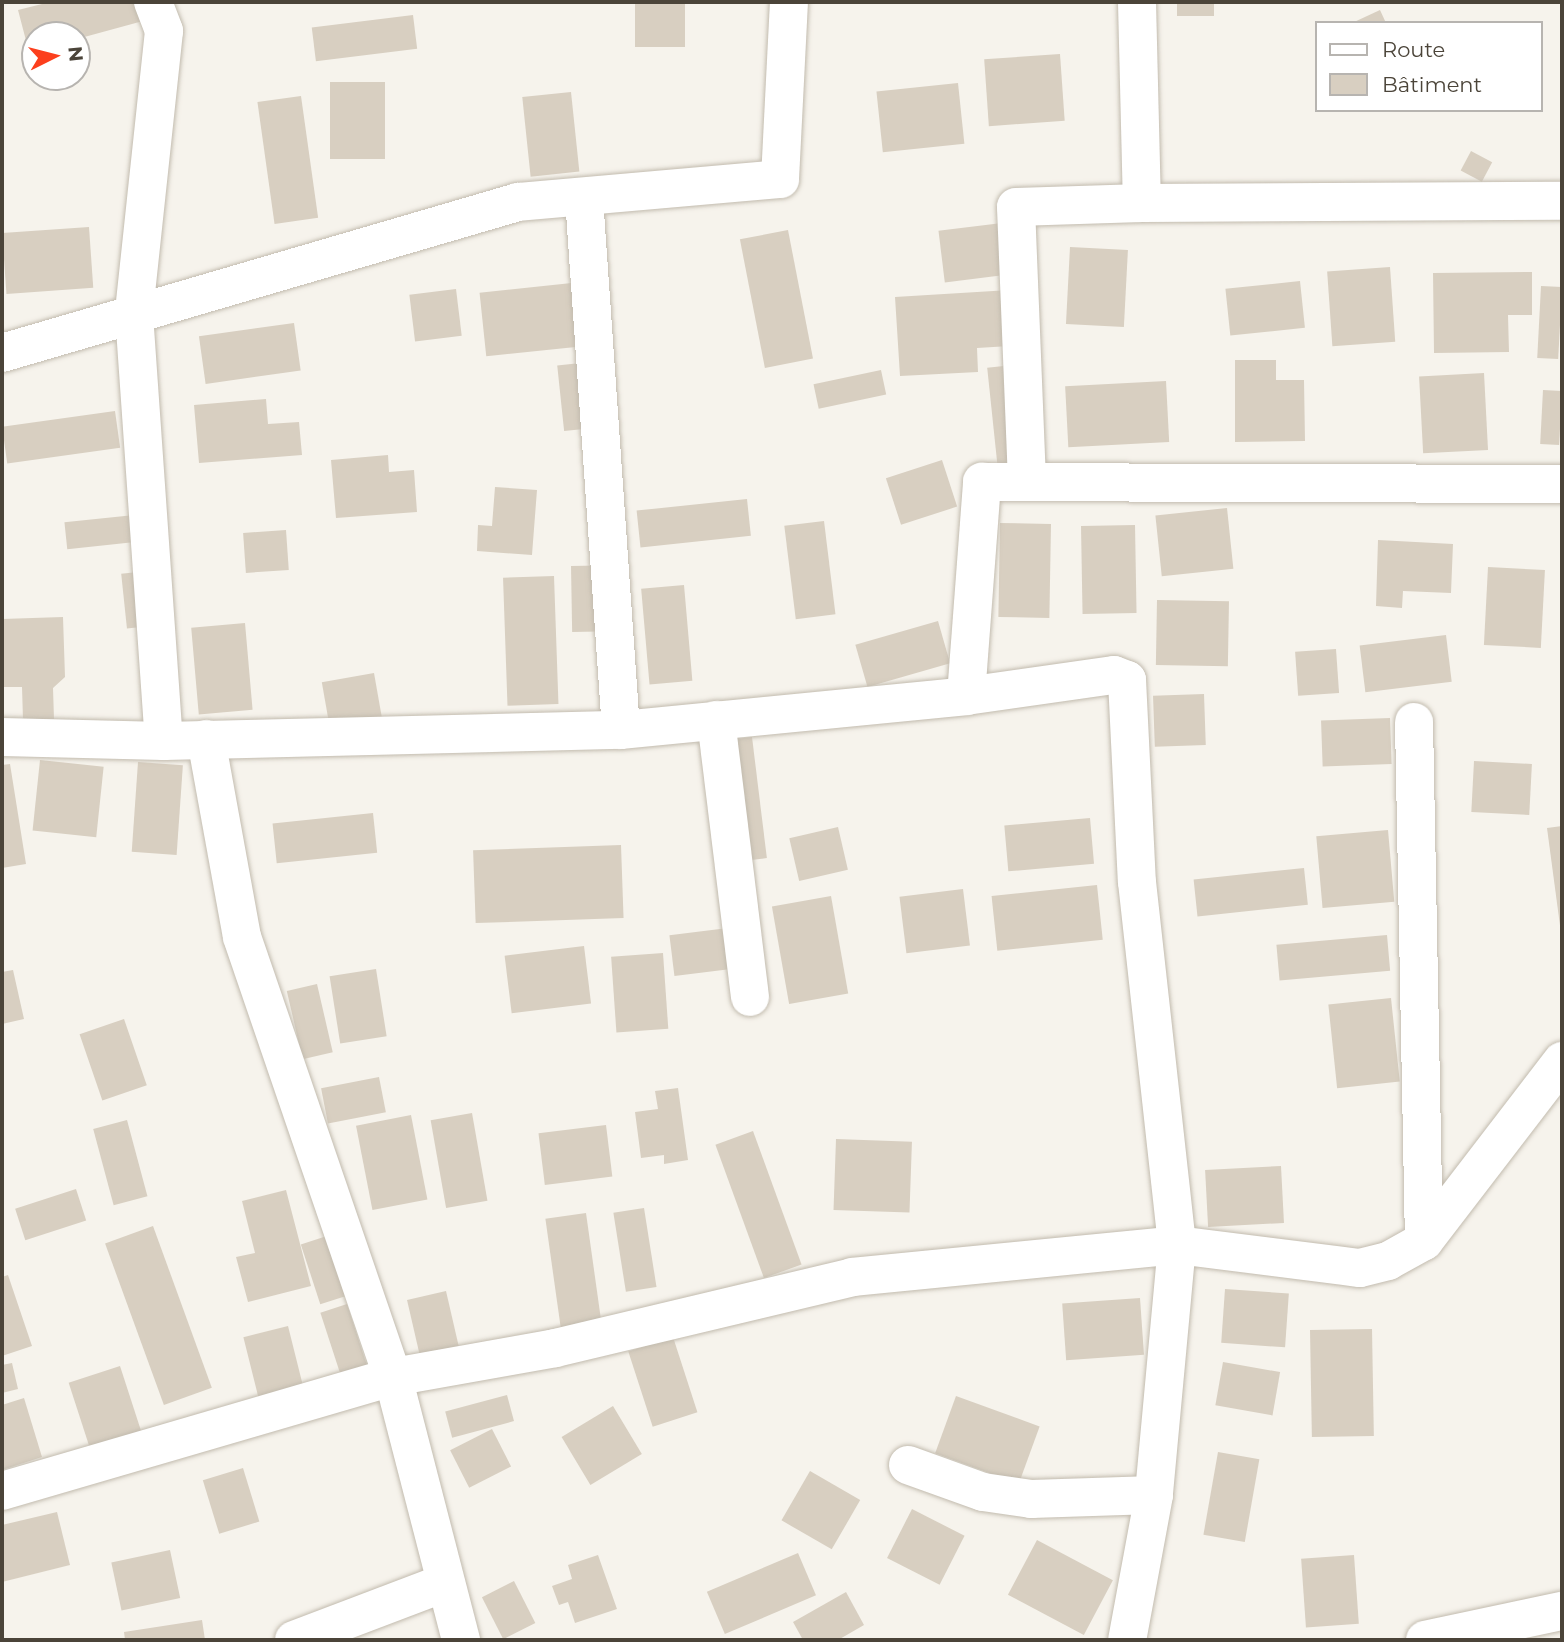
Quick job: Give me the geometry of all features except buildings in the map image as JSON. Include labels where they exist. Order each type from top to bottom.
[{"type":"street","points":[[153,2],[164,31],[134,314],[164,741]]},
{"type":"street","points":[[2,353],[517,202],[780,179],[789,2]]},
{"type":"street","points":[[1137,2],[1142,203]]},
{"type":"street","points":[[584,198],[621,730]]},
{"type":"street","points":[[1027,481],[1016,207],[1142,203],[1562,201]]},
{"type":"street","points":[[965,696],[982,482],[1562,484]]},
{"type":"street","points":[[2,737],[164,741],[621,730],[965,696],[1114,675],[1127,680],[1137,882],[1177,1245],[1154,1494],[1126,1640]]},
{"type":"street","points":[[716,720],[750,997]]},
{"type":"street","points":[[1414,722],[1424,1241]]},
{"type":"street","points":[[206,739],[242,937],[393,1377],[443,1583],[461,1640]]},
{"type":"street","points":[[2,1491],[393,1377],[555,1348],[852,1277],[1177,1245],[1360,1268],[1388,1261],[1424,1241],[1562,1061]]},
{"type":"street","points":[[908,1465],[983,1492],[1031,1499],[1154,1494]]},
{"type":"street","points":[[294,1640],[443,1583]]},
{"type":"street","points":[[1425,1640],[1562,1611]]}]
